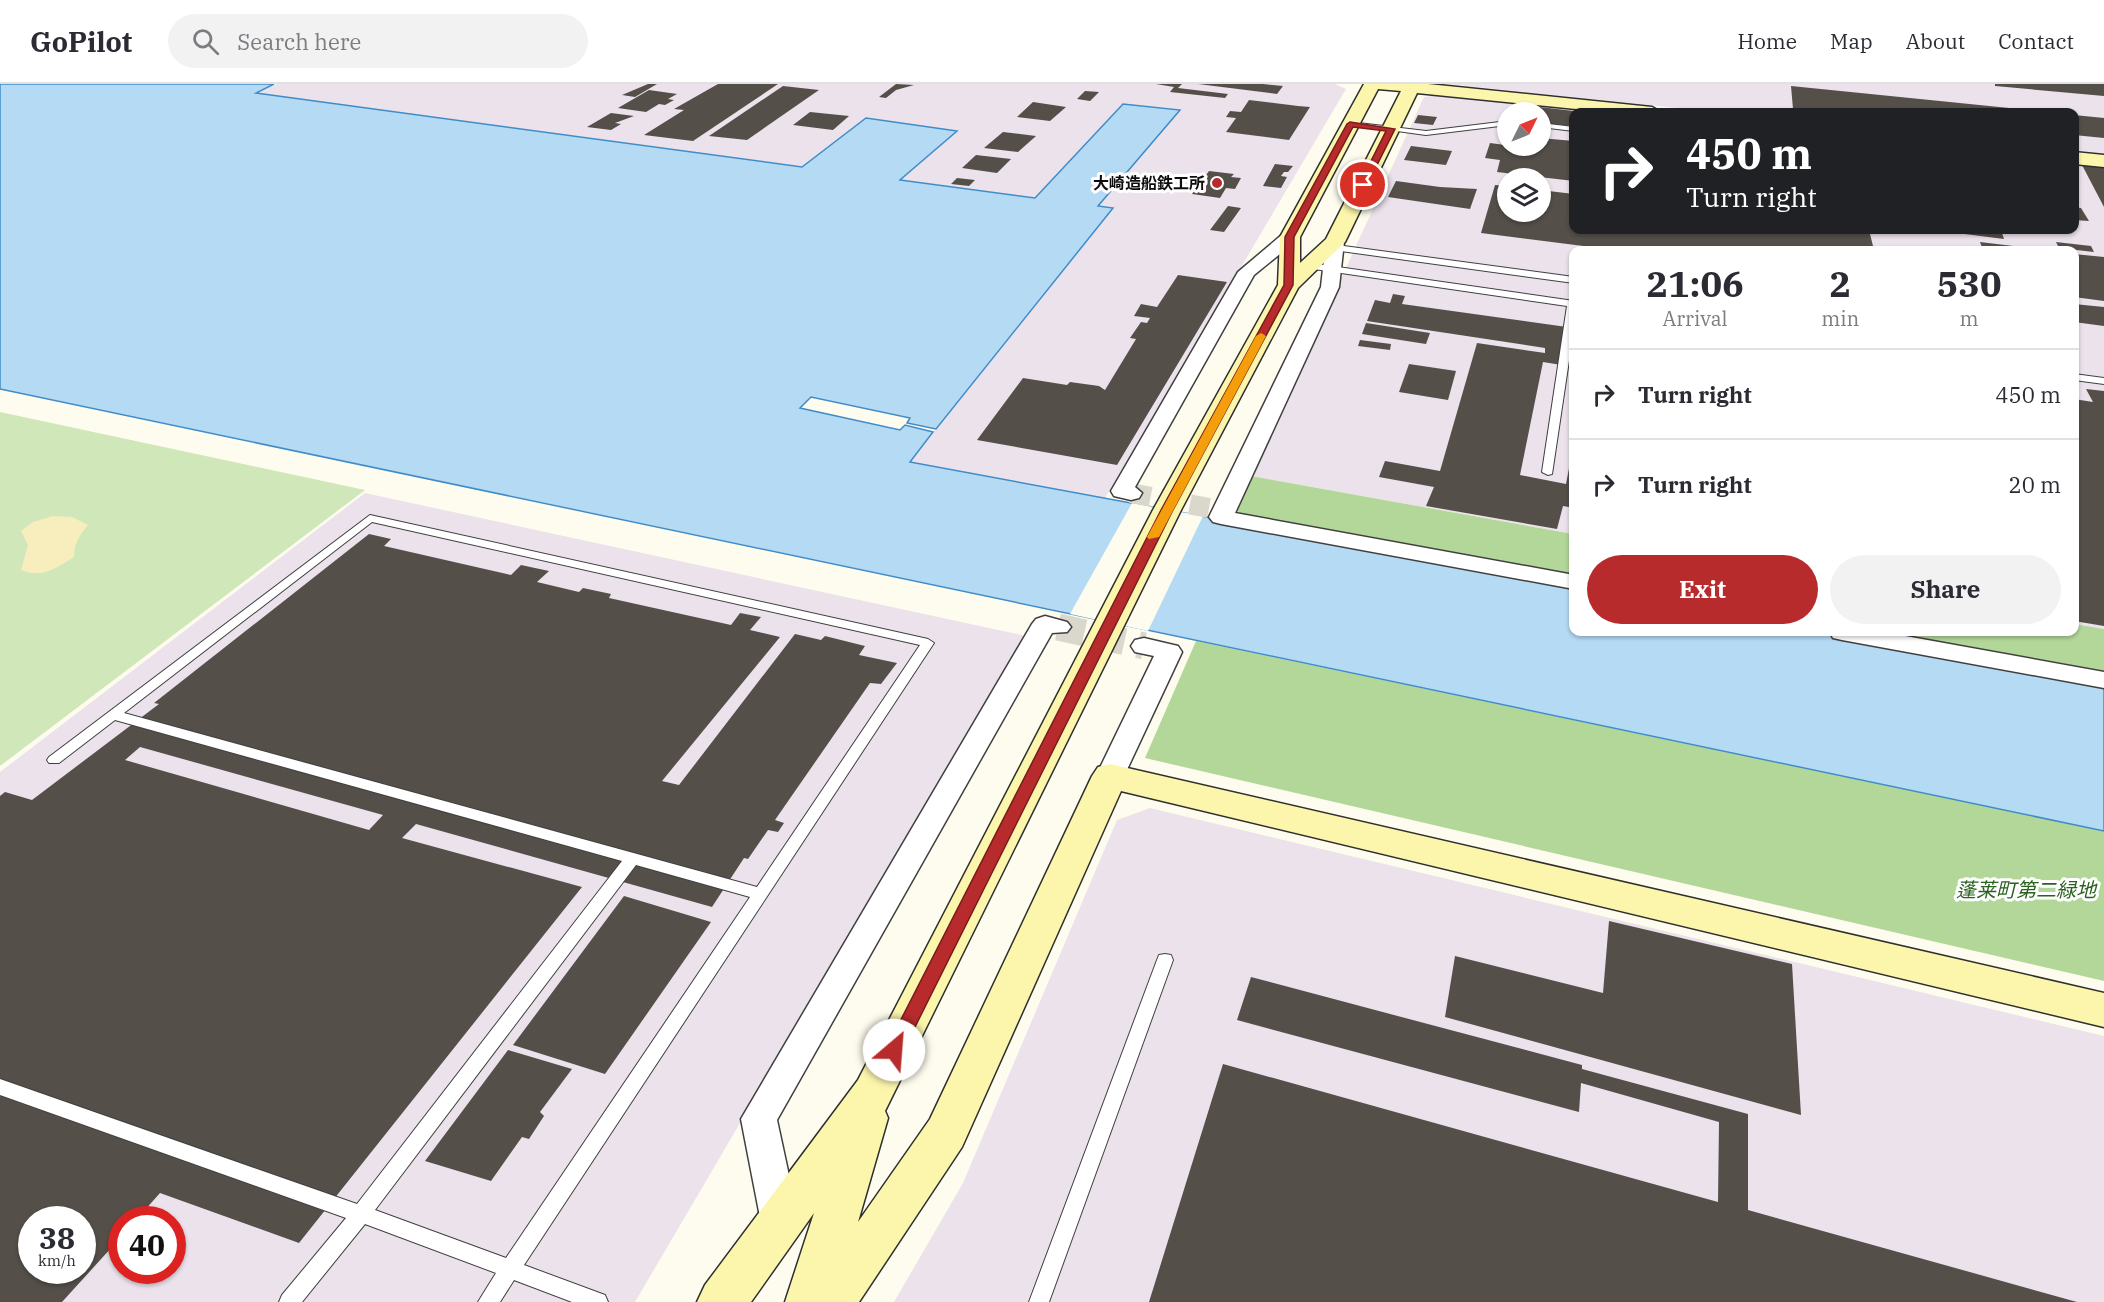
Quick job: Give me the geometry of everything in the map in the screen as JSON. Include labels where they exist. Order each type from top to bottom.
[{"type":"street","points":[[1131,493],[1122,491],[1248,272],[1290,237],[1372,84]]},
{"type":"street","points":[[1379,84],[1615,108]]},
{"type":"street","points":[[1412,86],[1332,252],[1330,287],[1216,509],[1221,517],[1569,581]]},
{"type":"street","points":[[2079,158],[2104,161]]},
{"type":"street","points":[[722,1302],[873,1093],[1109,622],[1289,274],[1290,237]]},
{"type":"street","points":[[1289,274],[1309,266],[1332,252]]},
{"type":"street","points":[[780,1222],[759,1119],[1045,624],[1058,627]]},
{"type":"street","points":[[1864,636],[2104,680]]},
{"type":"street","points":[[831,1302],[945,1133],[1169,652],[1144,646]]},
{"type":"street","points":[[1110,776],[2104,1010]]},
{"type":"street","points":[[810,1302],[873,1093]]},
{"type":"lane","points":[[1350,124],[1426,133],[1497,124]]},
{"type":"lane","points":[[1551,126],[1569,128]]},
{"type":"lane","points":[[1332,252],[1569,279]]},
{"type":"lane","points":[[1332,252],[1569,303]]},
{"type":"lane","points":[[1548,472],[1569,331]]},
{"type":"lane","points":[[2079,378],[2104,381]]},
{"type":"lane","points":[[54,760],[370,518],[928,643],[488,1302]]},
{"type":"lane","points":[[114,715],[761,894]]},
{"type":"lane","points":[[290,1302],[361,1214],[633,858]]},
{"type":"lane","points":[[1040,1302],[1165,960]]},
{"type":"lane","points":[[0,1087],[361,1214],[598,1302]]},
{"type":"shaded area","points":[[277,84],[1335,84],[1346,89],[1105,498],[909,462],[1112,208],[255,93]]},
{"type":"shaded area","points":[[1447,84],[2104,84],[2104,154],[2079,151],[2079,108],[1678,108]]},
{"type":"shaded area","points":[[1438,95],[1505,102],[1497,102],[1497,156],[1551,156],[1551,107],[1569,109],[1569,234],[2079,234],[2079,164],[2104,167],[2104,629],[2079,625],[2079,246],[1569,246],[1569,533],[1251,476],[1424,97]]},
{"type":"shaded area","points":[[365,493],[1026,636],[635,1302],[0,1302],[0,772]]},
{"type":"shaded area","points":[[1150,808],[2104,1036],[2104,1302],[894,1302],[963,1183],[1117,820]]},
{"type":"green space","points":[[0,412],[365,490],[0,766]]},
{"type":"green space","points":[[1251,476],[1569,533],[1569,575],[1244,515],[1237,511]]},
{"type":"green space","points":[[2079,625],[2104,629],[2104,673],[1899,636],[2079,636]]},
{"type":"green space","name":"蓬莱町第二緑地","points":[[1196,641],[2104,831],[2104,981],[1145,758]]},
{"type":"sand","points":[[53,516],[72,517],[88,525],[78,540],[74,557],[42,573],[21,570],[28,545],[21,531],[33,522]]},
{"type":"water","points":[[0,84],[274,84],[256,93],[802,167],[866,118],[957,131],[900,180],[1035,198],[1123,104],[1180,110],[1098,206],[1113,208],[936,429],[907,423],[910,418],[811,397],[800,408],[900,430],[905,425],[933,432],[910,462],[1569,584],[1569,636],[1846,636],[2104,684],[2104,831],[526,499],[0,389]]},
{"type":"pier","points":[[1132,503],[1203,516],[1148,631],[1070,614]]},
{"type":"building","points":[[648,84],[657,84],[635,97],[622,95]]},
{"type":"building","points":[[718,84],[778,84],[693,141],[644,135],[684,110],[674,109]]},
{"type":"building","points":[[896,84],[914,85],[896,90],[886,98],[879,97]]},
{"type":"building","points":[[1156,84],[1182,84],[1178,88],[1228,94],[1225,98],[1170,92],[1174,87]]},
{"type":"building","points":[[1198,84],[1263,84],[1283,86],[1277,94]]},
{"type":"building","points":[[1995,84],[2104,84],[2104,96],[1995,86]]},
{"type":"building","points":[[783,86],[819,90],[747,140],[709,136]]},
{"type":"building","points":[[1791,86],[2008,108],[1793,108]]},
{"type":"building","points":[[649,90],[677,94],[668,99],[674,100],[665,105],[659,104],[646,112],[618,108]]},
{"type":"building","points":[[1085,91],[1099,92],[1090,101],[1077,99]]},
{"type":"building","points":[[1249,100],[1310,107],[1289,140],[1226,132],[1236,118],[1226,117],[1230,111],[1241,112]]},
{"type":"building","points":[[1033,102],[1066,107],[1050,121],[1017,117]]},
{"type":"building","points":[[1551,108],[1569,110],[1569,126],[1551,124]]},
{"type":"building","points":[[810,112],[849,116],[833,130],[793,125]]},
{"type":"building","points":[[611,113],[634,116],[615,123],[621,124],[611,130],[587,127]]},
{"type":"building","points":[[1418,115],[1437,117],[1433,125],[1414,123]]},
{"type":"building","points":[[2079,116],[2104,118],[2104,138],[2079,136]]},
{"type":"building","points":[[1003,132],[1036,136],[1018,152],[984,148]]},
{"type":"building","points":[[1551,139],[1569,141],[1569,180],[1551,178],[1551,168],[1498,168],[1500,160],[1485,158],[1490,143],[1497,144],[1497,156],[1551,156]]},
{"type":"building","points":[[1411,146],[1452,151],[1446,165],[1404,160]]},
{"type":"building","points":[[976,155],[1011,159],[997,173],[962,168]]},
{"type":"building","points":[[1275,164],[1293,166],[1281,176],[1287,177],[1281,188],[1263,186]]},
{"type":"building","points":[[2082,165],[2104,167],[2104,207]]},
{"type":"building","points":[[1209,171],[1234,174],[1231,177],[1241,178],[1235,189],[1226,188],[1220,198],[1192,194]]},
{"type":"building","points":[[957,178],[975,180],[969,186],[951,184]]},
{"type":"building","points":[[1396,181],[1477,189],[1470,209],[1388,197]]},
{"type":"building","points":[[1495,185],[1497,185],[1497,222],[1551,222],[1551,191],[1569,193],[1569,234],[1870,234],[1873,246],[1583,246],[1481,233]]},
{"type":"building","points":[[1228,206],[1241,208],[1224,232],[1210,230]]},
{"type":"building","points":[[2079,208],[2081,208],[2089,221],[2079,220]]},
{"type":"building","points":[[1965,234],[2002,234],[2004,239]]},
{"type":"building","points":[[1980,242],[2013,246],[1982,246]]},
{"type":"building","points":[[2056,242],[2091,246],[2094,252],[2079,250],[2079,246],[2058,246]]},
{"type":"building","points":[[2079,254],[2104,257],[2104,301],[2079,298]]},
{"type":"building","points":[[1178,275],[1227,282],[1117,465],[977,440],[1023,378],[1067,385],[1070,382],[1099,386],[1105,390],[1136,339],[1130,338],[1141,322],[1147,323],[1150,318],[1134,316],[1141,304],[1157,307]]},
{"type":"building","points":[[1393,294],[1405,296],[1402,304],[1569,327],[1569,366],[1543,362],[1520,475],[1566,484],[1569,468],[1569,507],[1563,506],[1557,529],[1426,506],[1434,487],[1379,477],[1385,461],[1440,471],[1477,343],[1545,353],[1545,348],[1367,321],[1375,300],[1390,303]]},
{"type":"building","points":[[2079,304],[2104,307],[2104,326],[2079,323]]},
{"type":"building","points":[[1366,323],[1430,333],[1426,344],[1362,334]]},
{"type":"building","points":[[1360,340],[1391,344],[1390,350],[1358,346]]},
{"type":"building","points":[[1409,364],[1456,371],[1448,400],[1399,392]]},
{"type":"building","points":[[2086,389],[2104,391],[2104,626],[2079,622],[2079,400],[2093,402]]},
{"type":"building","points":[[369,534],[391,539],[384,546],[511,575],[521,565],[549,571],[537,582],[579,592],[583,588],[611,594],[609,598],[731,625],[740,613],[761,617],[750,630],[780,637],[662,781],[679,785],[795,634],[821,640],[825,636],[865,646],[859,655],[897,663],[881,684],[870,683],[775,820],[784,823],[778,832],[768,830],[748,859],[744,858],[712,907],[416,824],[402,838],[582,887],[299,1243],[160,1193],[148,1206],[108,1206],[108,1251],[96,1265],[96,1206],[18,1206],[18,1284],[78,1284],[62,1302],[0,1302],[0,796],[5,792],[32,800],[159,704],[154,703]],"holes":[[[140,747],[383,815],[369,830],[125,760]]]},
{"type":"building","points":[[624,896],[711,922],[605,1074],[513,1045]]},
{"type":"building","points":[[1609,921],[1792,964],[1801,1115],[1445,1017],[1455,956],[1603,993]]},
{"type":"building","points":[[1251,977],[1582,1065],[1582,1069],[1748,1114],[1748,1210],[2077,1302],[1149,1302],[1223,1064],[1718,1202],[1719,1122],[1581,1083],[1579,1112],[1237,1020]]},
{"type":"building","points":[[508,1050],[572,1069],[540,1112],[544,1116],[529,1139],[522,1137],[491,1181],[425,1161]]},
{"type":"tunnel","points":[[1131,493],[1209,508]]},
{"type":"tunnel","points":[[1058,627],[1144,646]]},
{"type":"slow traffic","points":[[1153,537],[1261,336]]},
{"type":"place","name":"大崎造船鉄工所","points":[[1217,183]]},
{"type":"route","points":[[894,1050],[1109,622],[1289,285],[1290,237],[1350,124],[1391,129],[1363,185]]}]
